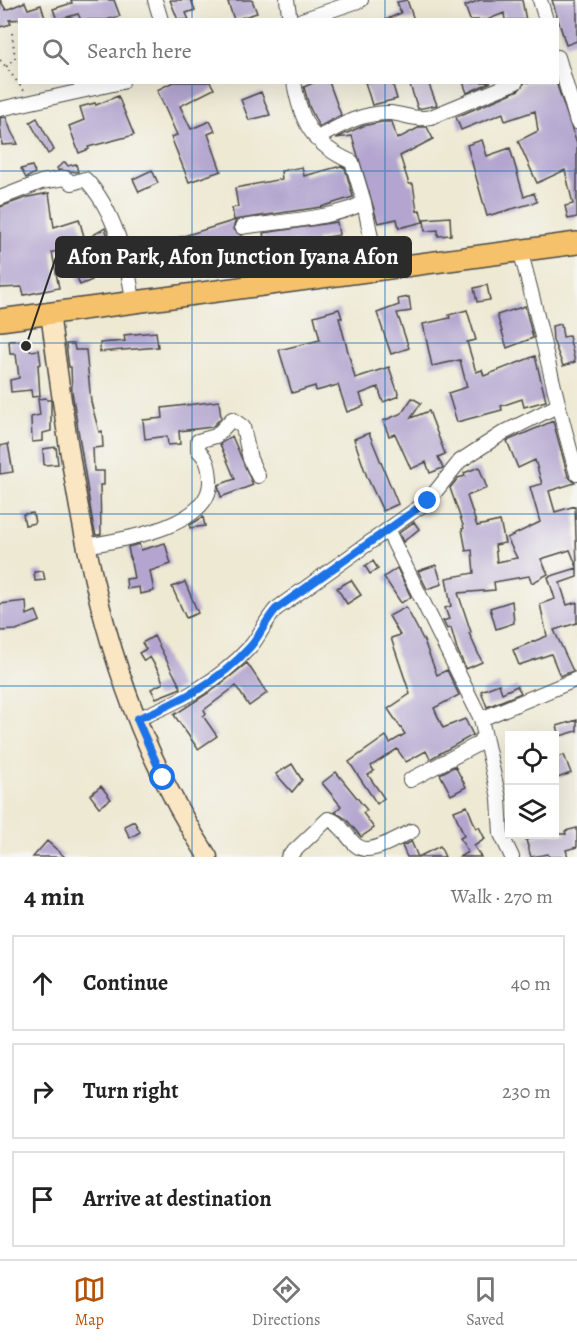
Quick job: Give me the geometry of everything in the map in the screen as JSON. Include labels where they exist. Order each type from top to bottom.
[{"type":"highway","points":[[0,320],[577,243]]},
{"type":"main road","points":[[50,312],[73,480],[85,546],[116,667],[163,778],[208,857]]},
{"type":"street","points":[[155,0],[160,18]]},
{"type":"street","points":[[287,0],[290,18]]},
{"type":"street","points":[[308,18],[361,0]]},
{"type":"street","points":[[540,0],[545,18]]},
{"type":"street","points":[[560,73],[577,122]]},
{"type":"street","points":[[0,109],[113,84]]},
{"type":"street","points":[[294,84],[304,122],[316,139],[352,162],[364,202],[377,268]]},
{"type":"street","points":[[316,139],[348,121],[378,114],[390,113],[421,120],[511,84]]},
{"type":"street","points":[[0,198],[41,182],[64,178],[72,183],[86,179],[114,225],[130,276],[133,301]]},
{"type":"street","points":[[242,227],[337,212],[355,208],[364,202]]},
{"type":"street","points":[[520,250],[549,361],[557,406],[577,474]]},
{"type":"street","points":[[137,719],[174,704],[210,684],[251,646],[264,622],[276,609],[428,501],[460,461],[503,433],[557,406]]},
{"type":"street","points":[[85,546],[136,536],[170,525],[195,511],[207,500],[211,481],[208,460],[198,450],[198,441],[216,436],[232,419],[243,427],[250,459],[258,476]]},
{"type":"street","points":[[388,531],[481,719],[499,798],[501,834],[512,857]]},
{"type":"street","points":[[481,719],[577,679]]},
{"type":"street","points":[[410,780],[478,744],[484,735]]},
{"type":"street","points":[[288,857],[328,819],[337,822],[358,847],[368,850],[412,831]]},
{"type":"path","points":[[6,67],[15,58],[12,33]]},
{"type":"path","points":[[0,60],[18,82]]},
{"type":"path","points":[[20,84],[33,101]]},
{"type":"building","points":[[0,0],[6,10],[25,2],[28,9],[41,5],[45,18],[18,18],[9,20],[11,24],[0,27]]},
{"type":"building","points":[[71,0],[114,0],[120,16],[80,18],[78,14],[56,18],[53,9],[72,3]]},
{"type":"building","points":[[170,0],[191,0],[195,10],[186,13],[188,18],[177,18]]},
{"type":"building","points":[[252,0],[257,13],[233,18],[228,2]]},
{"type":"building","points":[[407,0],[413,18],[390,18],[401,13],[397,2]]},
{"type":"building","points":[[480,0],[522,0],[526,18],[505,18],[504,13],[492,18],[469,18],[465,6]]},
{"type":"building","points":[[552,0],[577,0],[577,41],[566,45]]},
{"type":"building","points":[[169,84],[211,84],[214,89],[180,106],[191,129],[210,121],[215,131],[208,134],[221,171],[189,182],[171,137],[177,135],[157,90]]},
{"type":"building","points":[[311,84],[330,84],[341,115],[319,127],[309,106],[304,87]]},
{"type":"building","points":[[366,84],[393,84],[397,99],[372,105]]},
{"type":"building","points":[[410,84],[429,84],[437,105],[418,109]]},
{"type":"building","points":[[464,84],[487,84],[467,93]]},
{"type":"building","points":[[524,84],[557,84],[577,144],[577,217],[568,219],[565,206],[573,204],[565,170],[537,183],[518,141],[538,131],[535,111],[505,121],[503,113],[461,130],[456,117],[519,90]]},
{"type":"building","points":[[261,92],[270,115],[249,120],[241,100]]},
{"type":"building","points":[[118,96],[134,135],[88,147],[89,149],[79,153],[69,126],[84,120],[80,107],[95,103],[96,105]]},
{"type":"building","points":[[6,117],[18,144],[2,145],[0,118]]},
{"type":"building","points":[[37,118],[54,150],[48,154],[30,122]]},
{"type":"building","points":[[392,122],[397,139],[420,127],[427,127],[433,139],[400,156],[409,184],[413,184],[417,211],[420,210],[423,222],[399,228],[397,219],[378,223],[352,136],[336,138],[363,126]]},
{"type":"building","points":[[482,140],[487,156],[510,148],[524,197],[534,193],[537,202],[487,216],[467,145]]},
{"type":"building","points":[[65,162],[68,166],[76,164],[78,172],[58,170],[57,168]]},
{"type":"building","points":[[32,166],[35,173],[26,178],[21,169]]},
{"type":"building","points":[[341,166],[345,168],[353,197],[321,207],[234,220],[232,208],[238,207],[235,188],[282,179],[281,171],[302,167],[304,176]]},
{"type":"building","points":[[152,170],[158,183],[139,192],[133,179]]},
{"type":"building","points":[[49,193],[54,227],[79,219],[85,240],[105,228],[114,254],[103,260],[97,248],[72,256],[70,249],[52,252],[59,288],[24,295],[22,287],[0,288],[0,207],[28,197]]},
{"type":"building","points":[[450,217],[451,235],[438,236],[438,230],[425,231],[424,219]]},
{"type":"building","points":[[236,220],[233,229],[242,236],[243,242],[264,237],[263,233],[337,222],[339,235],[317,239],[317,243],[297,246],[296,241],[265,248],[268,263],[260,266],[234,267],[231,239],[174,256],[175,261],[141,270],[136,251],[175,242],[174,239]]},
{"type":"building","points":[[89,272],[92,280],[80,285],[77,277]]},
{"type":"building","points":[[487,285],[490,300],[477,302],[474,288]]},
{"type":"building","points":[[409,297],[411,311],[397,313],[409,348],[391,354],[377,313],[399,305],[398,299]]},
{"type":"building","points":[[525,306],[533,338],[507,348],[497,315]]},
{"type":"building","points":[[339,309],[342,318],[339,318],[355,378],[389,367],[399,396],[383,402],[378,387],[360,394],[364,406],[347,412],[338,385],[316,391],[315,386],[292,393],[279,350],[320,340],[314,316]]},
{"type":"building","points":[[467,310],[476,340],[467,342],[476,372],[482,370],[484,376],[535,356],[546,401],[524,407],[522,399],[501,406],[502,410],[457,422],[448,393],[467,387],[460,360],[432,366],[423,324],[450,318],[449,315]]},
{"type":"building","points":[[561,324],[563,337],[569,336],[575,362],[563,366],[553,340],[552,326]]},
{"type":"building","points":[[156,332],[158,347],[100,352],[100,343],[125,341],[124,335]]},
{"type":"building","points":[[30,340],[30,351],[39,350],[41,364],[38,365],[40,396],[32,397],[31,390],[11,392],[10,380],[19,378],[16,354],[10,354],[9,341]]},
{"type":"building","points":[[66,344],[74,344],[75,350],[86,350],[91,402],[99,432],[102,431],[103,447],[93,448],[94,471],[104,471],[104,485],[100,485],[101,534],[99,535],[96,535],[93,524]]},
{"type":"building","points":[[412,398],[421,403],[411,418],[429,411],[445,454],[438,457],[443,468],[430,473],[426,462],[411,469],[395,434],[389,436],[383,421],[402,413]]},
{"type":"building","points":[[38,399],[51,400],[51,431],[43,433],[43,441],[32,442],[31,417],[40,415]]},
{"type":"building","points":[[219,401],[221,418],[212,427],[179,431],[180,444],[168,445],[167,436],[145,439],[143,420],[163,418],[162,408]]},
{"type":"building","points":[[553,421],[568,476],[575,483],[549,491],[555,512],[575,506],[577,567],[570,550],[541,559],[548,574],[532,583],[529,576],[494,582],[495,590],[458,593],[471,632],[469,633],[482,662],[466,669],[451,628],[447,629],[443,621],[449,619],[445,608],[451,606],[446,578],[474,573],[472,550],[466,551],[462,529],[464,528],[450,488],[458,478],[465,476],[464,473],[479,467],[487,488],[467,496],[477,526],[500,521],[505,543],[495,545],[497,562],[517,558],[507,538],[540,522],[530,487],[542,484],[535,460],[518,468],[507,441]]},
{"type":"building","points":[[369,433],[398,504],[383,511],[367,477],[354,439]]},
{"type":"building","points":[[232,436],[253,485],[221,497],[218,485],[235,479],[220,444]]},
{"type":"building","points":[[8,444],[13,472],[0,474],[0,446]]},
{"type":"building","points":[[56,447],[58,464],[44,465],[43,449]]},
{"type":"building","points":[[33,513],[35,523],[25,525],[23,514]]},
{"type":"building","points":[[203,517],[205,526],[190,528],[190,525]]},
{"type":"building","points":[[414,522],[419,529],[403,542],[399,533]]},
{"type":"building","points":[[165,543],[171,564],[150,571],[154,591],[140,594],[139,587],[127,589],[126,579],[134,578],[128,547],[139,544],[141,550]]},
{"type":"building","points":[[373,561],[378,569],[370,574],[365,566]]},
{"type":"building","points":[[436,565],[442,584],[427,589],[418,571]]},
{"type":"building","points":[[397,568],[411,597],[401,603],[384,577]]},
{"type":"building","points":[[577,568],[577,577],[560,583],[567,605],[577,602],[577,623],[554,630],[573,671],[560,676],[551,654],[519,665],[513,650],[547,636],[540,604],[555,599],[548,577]]},
{"type":"building","points":[[43,571],[45,580],[35,581],[34,572]]},
{"type":"building","points":[[351,580],[361,595],[347,604],[337,588]]},
{"type":"building","points":[[185,582],[198,613],[186,618],[172,587]]},
{"type":"building","points":[[26,601],[27,615],[36,611],[40,621],[16,630],[0,631],[0,604]]},
{"type":"building","points":[[512,601],[514,623],[496,629],[490,608]]},
{"type":"building","points":[[406,607],[424,641],[437,675],[447,670],[459,695],[434,708],[443,728],[465,719],[473,735],[430,759],[426,751],[406,762],[397,749],[371,766],[374,771],[368,775],[384,798],[377,804],[349,762],[386,736],[390,743],[405,734],[388,709],[410,694],[391,638],[400,635],[389,616]]},
{"type":"building","points":[[154,636],[181,688],[156,698],[151,689],[163,683],[160,674],[150,657],[144,661],[139,653],[146,649],[142,643]]},
{"type":"building","points":[[247,663],[267,693],[249,706],[236,686],[204,710],[206,714],[203,716],[217,736],[198,749],[174,715],[216,688]]},
{"type":"building","points":[[499,684],[502,693],[517,686],[521,693],[487,707],[481,691]]},
{"type":"building","points":[[577,720],[577,731],[560,736],[557,726]]},
{"type":"building","points":[[564,755],[571,773],[559,778],[559,757]]},
{"type":"building","points":[[292,764],[302,780],[292,792],[276,774]]},
{"type":"building","points":[[455,766],[466,787],[451,795],[440,774]]},
{"type":"building","points":[[336,772],[367,810],[363,813],[374,828],[361,837],[346,819],[335,812],[341,806],[322,783]]},
{"type":"building","points":[[101,786],[111,799],[99,807],[90,795]]},
{"type":"building","points":[[467,806],[476,828],[479,827],[485,839],[474,846],[481,857],[459,857],[468,852],[460,838],[464,836],[454,811]]},
{"type":"building","points":[[134,821],[140,832],[130,838],[124,826]]},
{"type":"building","points":[[577,828],[577,847],[566,850],[568,857],[549,857],[548,854],[531,857],[526,840],[559,839],[559,834],[566,834],[565,831]]},
{"type":"building","points":[[47,841],[65,857],[33,857]]},
{"type":"building","points":[[411,842],[418,857],[407,857],[402,846]]},
{"type":"building","points":[[440,846],[445,857],[418,857]]},
{"type":"place","name":"Afon Park, Afon Junction Iyana Afon","points":[[26,346]]},
{"type":"route","points":[[163,778],[142,736],[137,719],[174,704],[210,684],[251,646],[264,622],[276,609],[312,581],[388,531],[428,501]]}]
